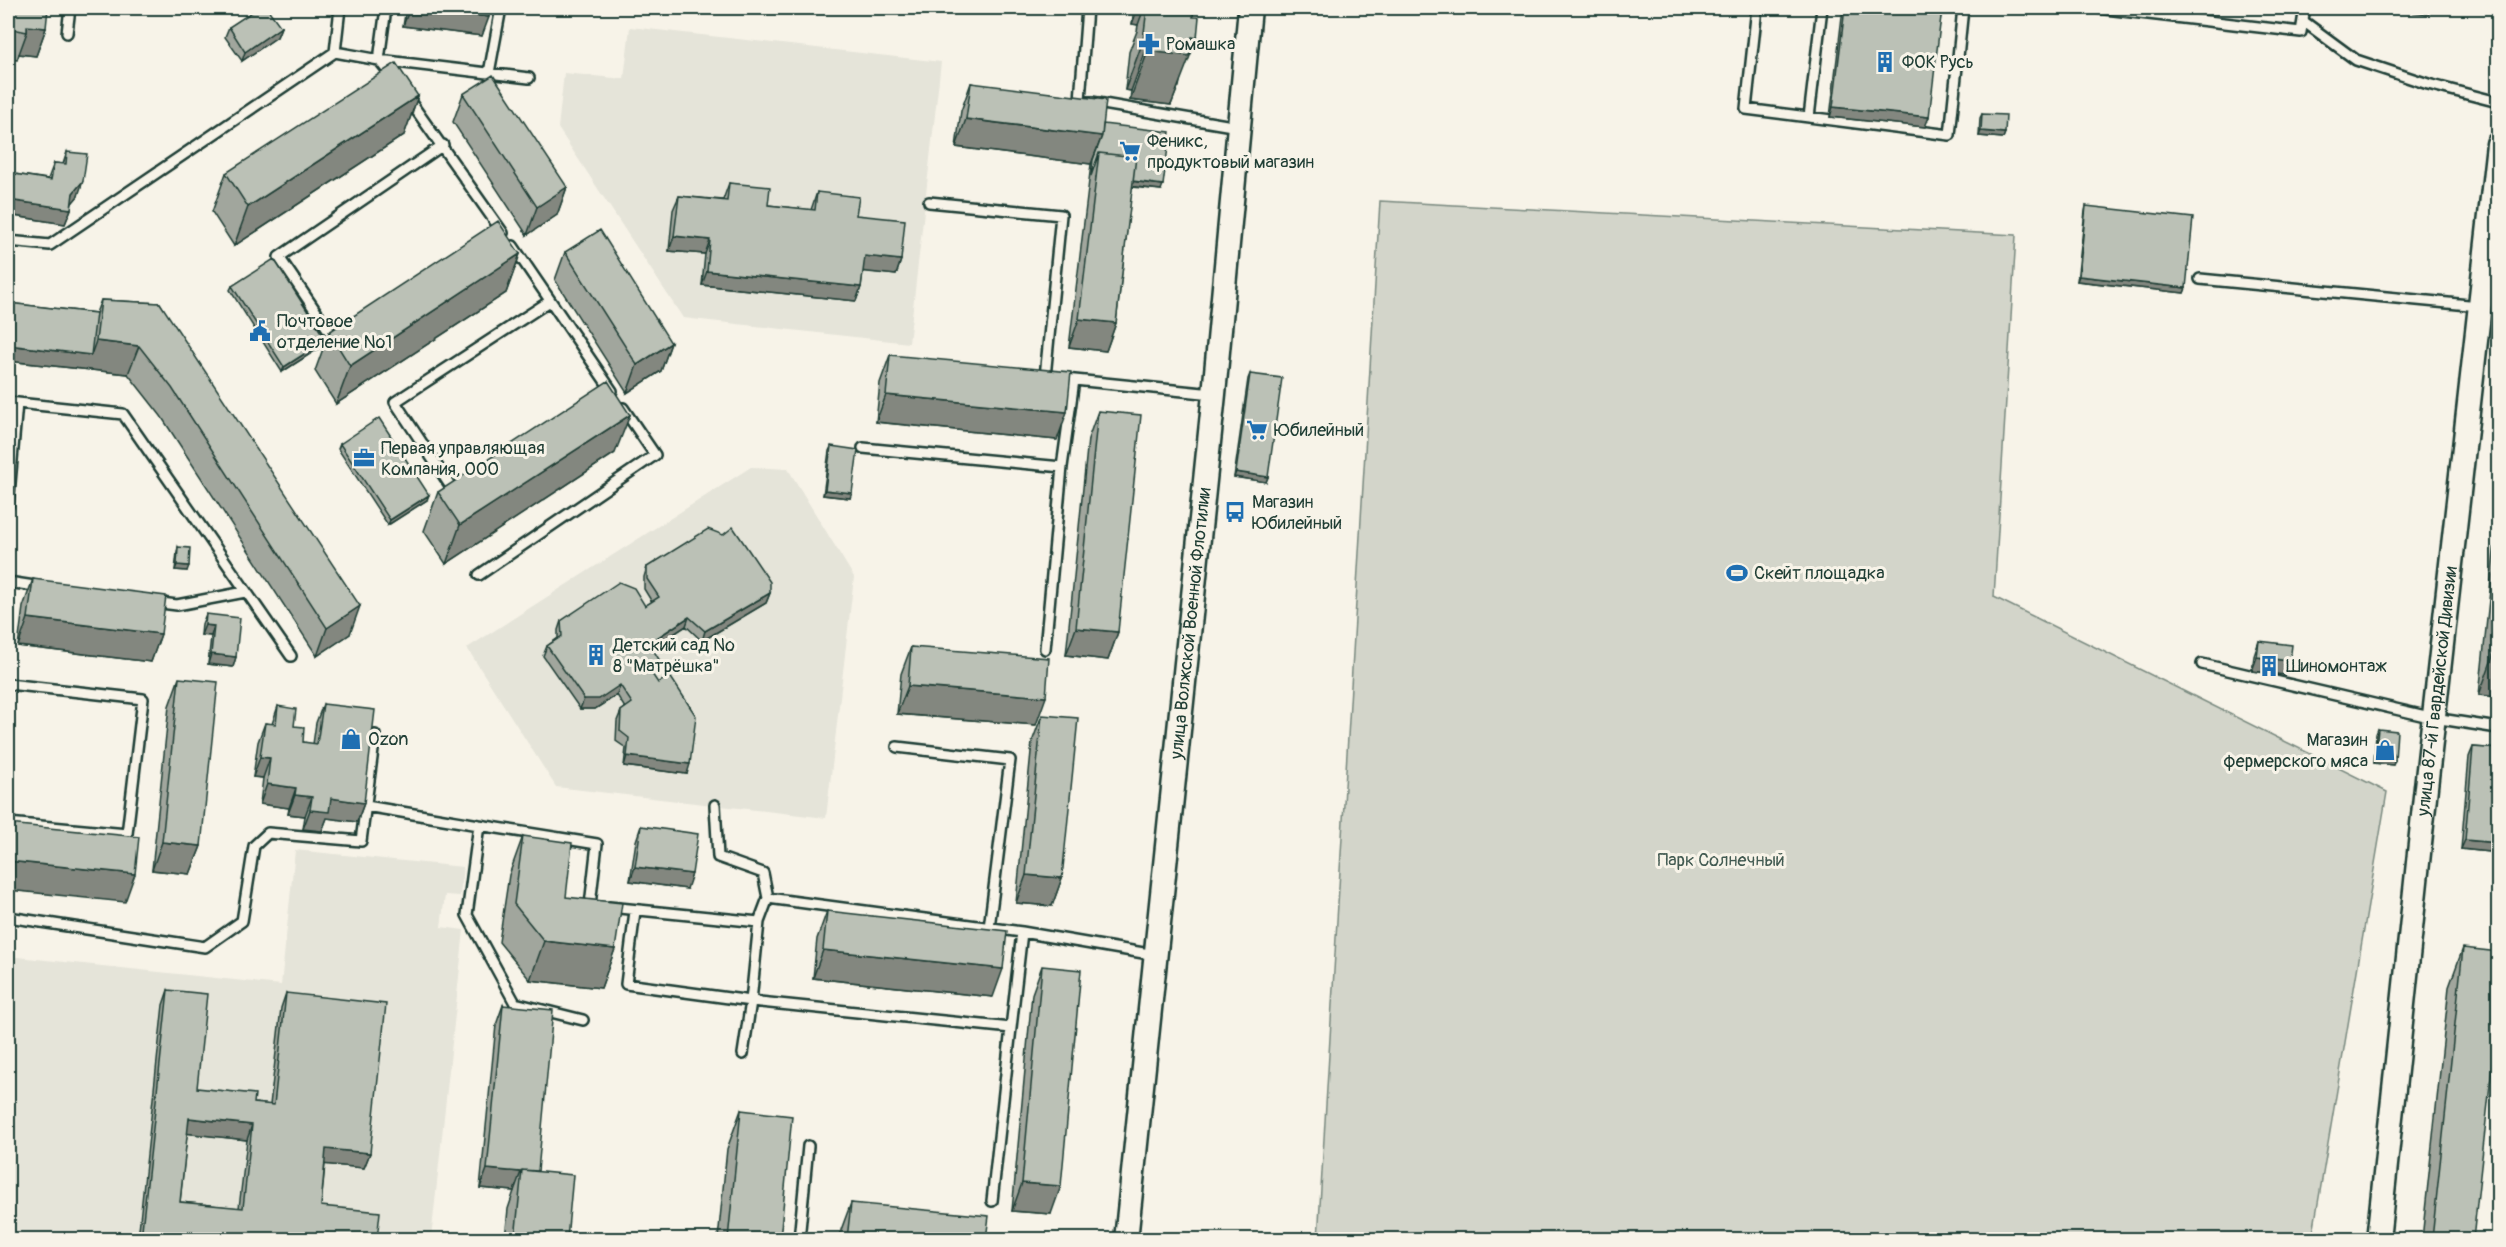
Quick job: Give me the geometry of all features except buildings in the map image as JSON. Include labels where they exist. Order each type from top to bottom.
[{"type":"street","name":"улица Волжской Военной Флотилии","points":[[1126,1239],[1214,394],[1250,8]]},
{"type":"street","name":"улица 87-й Гвардейской Дивизии","points":[[2379,1239],[2479,306],[2499,144]]},
{"type":"lane","points":[[67,33],[70,8]]},
{"type":"lane","points":[[335,52],[340,8]]},
{"type":"lane","points":[[386,8],[379,60],[443,145],[655,455],[479,575]]},
{"type":"lane","points":[[489,73],[501,8]]},
{"type":"lane","points":[[1087,8],[1080,100],[1240,127]]},
{"type":"lane","points":[[1757,8],[1746,109],[1950,135],[1963,8]]},
{"type":"lane","points":[[1809,117],[1822,8]]},
{"type":"lane","points":[[2097,8],[2301,32],[2305,8]]},
{"type":"lane","points":[[2303,21],[2356,60],[2428,84],[2499,102]]},
{"type":"lane","points":[[8,241],[50,245],[335,52],[379,60],[529,78]]},
{"type":"lane","points":[[338,343],[279,257],[443,145]]},
{"type":"lane","points":[[929,202],[1061,215],[1045,377],[1214,394]]},
{"type":"lane","points":[[2200,279],[2479,306]]},
{"type":"lane","points":[[456,495],[395,402],[550,301]]},
{"type":"lane","points":[[1045,649],[1062,467],[1074,380]]},
{"type":"lane","points":[[8,506],[12,403],[123,414],[291,656]]},
{"type":"lane","points":[[864,448],[1062,467]]},
{"type":"lane","points":[[8,582],[53,588]]},
{"type":"lane","points":[[143,600],[177,605],[246,592]]},
{"type":"lane","points":[[2202,664],[2434,718],[2499,728]]},
{"type":"lane","points":[[8,684],[143,699],[127,834],[8,823]]},
{"type":"lane","points":[[8,917],[205,947],[242,921],[254,846],[268,833],[362,841],[375,735]]},
{"type":"lane","points":[[897,747],[1010,760],[989,928]]},
{"type":"lane","points":[[715,805],[718,857],[763,873],[768,898],[759,922],[743,1054]]},
{"type":"lane","points":[[366,806],[597,844],[590,905],[759,922]]},
{"type":"lane","points":[[479,825],[467,915],[515,1003],[583,1020]]},
{"type":"lane","points":[[768,898],[1022,932],[1155,955]]},
{"type":"lane","points":[[635,911],[626,984],[751,1001],[1011,1028]]},
{"type":"lane","points":[[992,1201],[1022,932]]},
{"type":"lane","points":[[799,1239],[808,1146]]},
{"type":"shaded area","points":[[630,27],[941,62],[909,343],[683,318],[558,128],[564,73],[624,79]]},
{"type":"shaded area","points":[[751,467],[788,469],[854,577],[826,818],[556,787],[467,648]]},
{"type":"shaded area","points":[[295,850],[463,867],[460,896],[445,895],[441,927],[464,930],[431,1239],[8,1240],[8,956],[281,985]]},
{"type":"green space","name":"Парк Солнечный","points":[[1380,201],[2016,235],[1994,597],[2387,792],[2312,1239],[1318,1239]]},
{"type":"place","name":"Ромашка","points":[[1149,44]]},
{"type":"place","name":"ФОК Русь","points":[[1885,62]]},
{"type":"place","name":"Феникс, продуктовый магазин","points":[[1130,151]]},
{"type":"place","name":"Почтовое отделение №1","points":[[260,331]]},
{"type":"place","name":"Юбилейный","points":[[1257,430]]},
{"type":"place","name":"Первая управляющая Компания, ООО","points":[[364,458]]},
{"type":"place","name":"Магазин Юбилейный","points":[[1235,512]]},
{"type":"place","name":"Скейт площадка","points":[[1737,573]]},
{"type":"place","name":"Детский сад № 8 \"Матрёшка\"","points":[[596,655]]},
{"type":"place","name":"Шиномонтаж","points":[[2269,666]]},
{"type":"place","name":"Ozon","points":[[351,739]]},
{"type":"place","name":"Магазин фермерского мяса","points":[[2385,750]]}]
